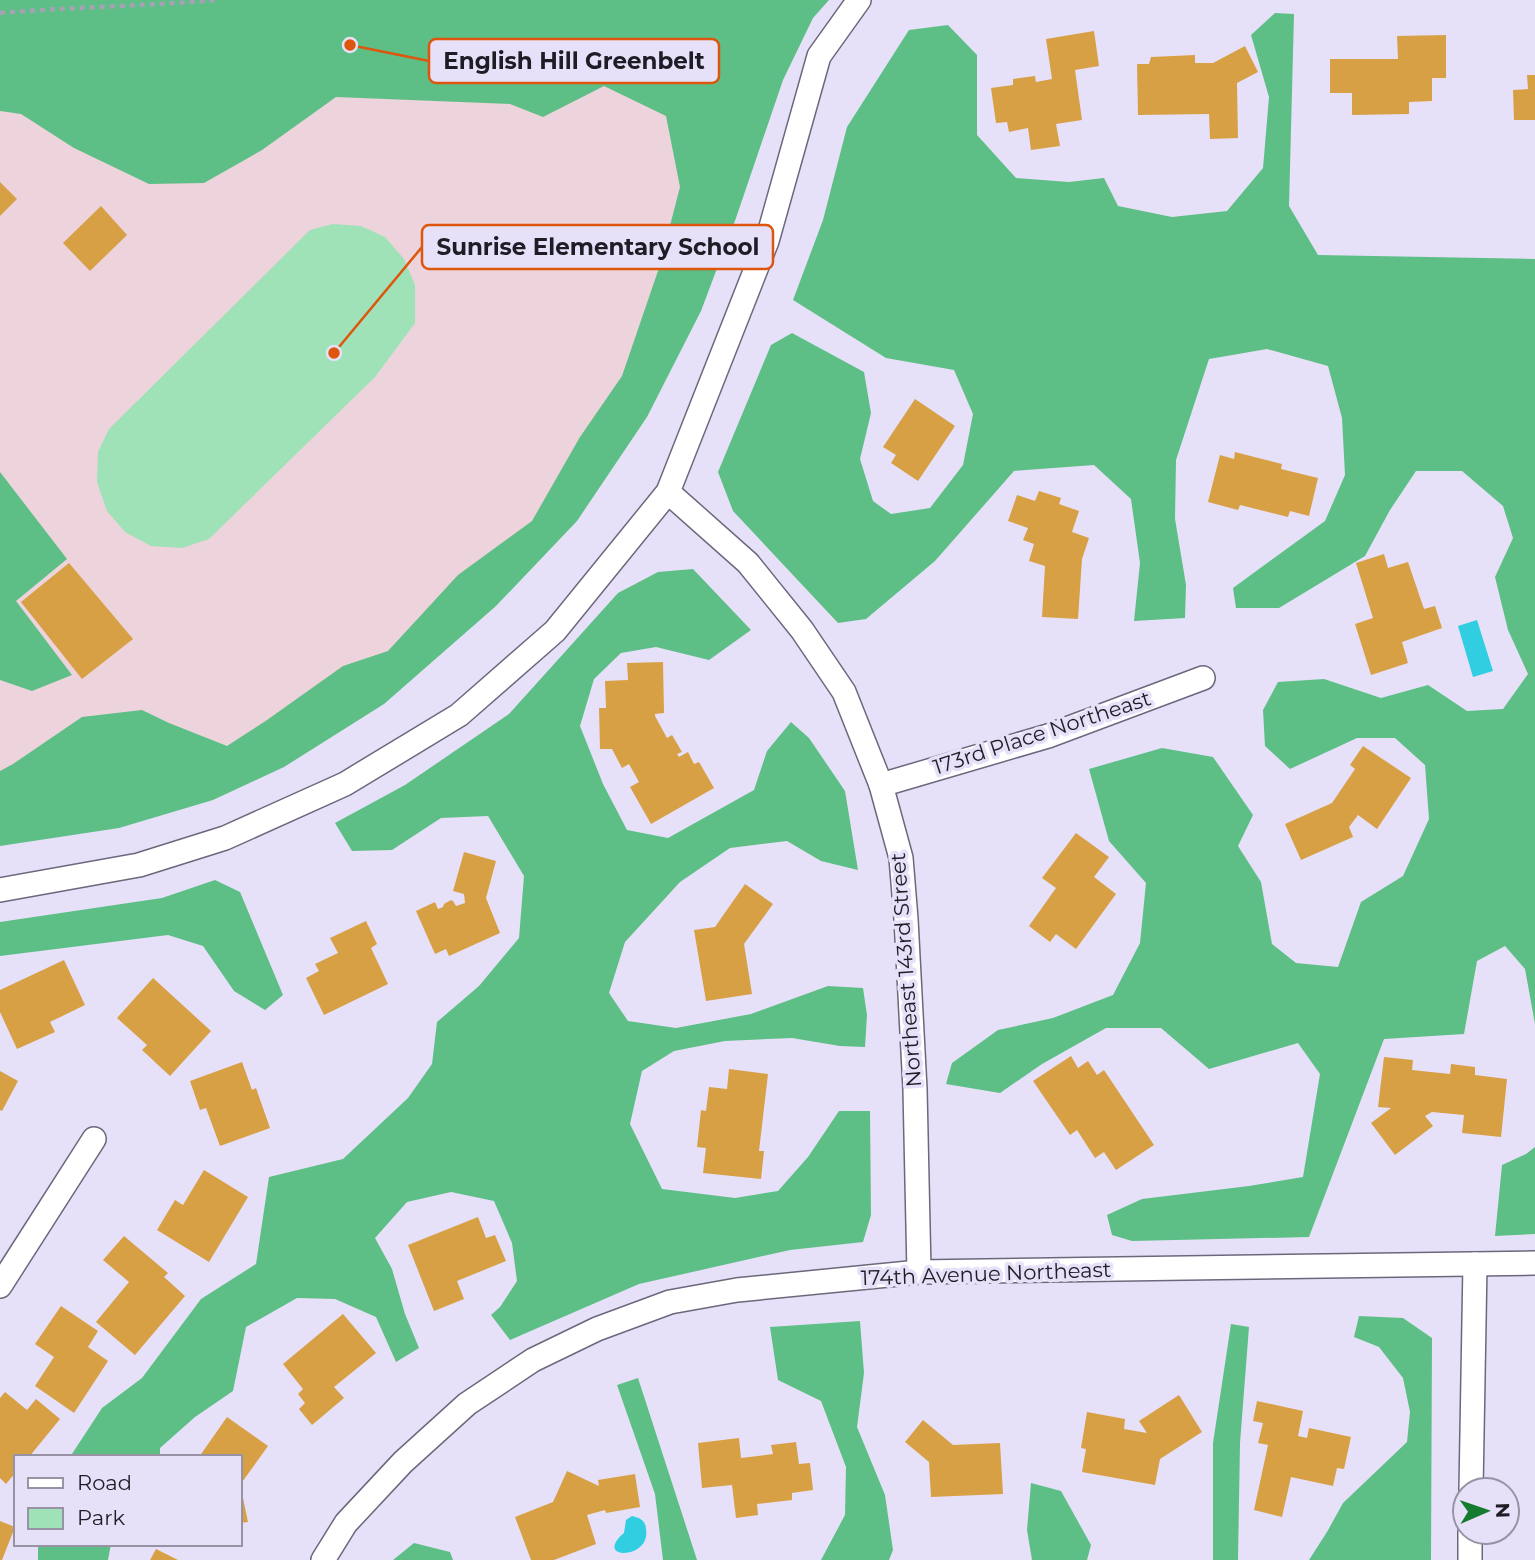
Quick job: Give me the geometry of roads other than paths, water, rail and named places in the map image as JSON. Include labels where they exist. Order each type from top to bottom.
[{"type":"street","points":[[0,890],[139,865],[225,838],[345,784],[458,715],[555,631],[668,492],[767,242],[820,56],[859,0]]},
{"type":"street","name":"Northeast 143rd Street","points":[[668,492],[748,563],[802,630],[844,692],[881,785],[901,858],[906,919],[915,1089],[919,1272]]},
{"type":"street","name":"173rd Place Northeast","points":[[881,785],[1048,736],[1202,678]]},
{"type":"street","points":[[0,1286],[94,1139]]},
{"type":"street","name":"174th Avenue Northeast","points":[[323,1560],[346,1523],[403,1462],[467,1404],[533,1360],[597,1329],[670,1302],[737,1290],[919,1272],[1535,1263]]},
{"type":"street","points":[[1471,1476],[1475,1264]]},
{"type":"water","points":[[1477,620],[1493,671],[1473,677],[1458,626]]},
{"type":"water","points":[[632,1516],[644,1522],[645,1540],[633,1551],[618,1552],[615,1548],[616,1542],[624,1533],[626,1520]]},
{"type":"place","name":"English Hill Greenbelt","points":[[350,45]]},
{"type":"place","name":"Sunrise Elementary School","points":[[334,353]]}]
